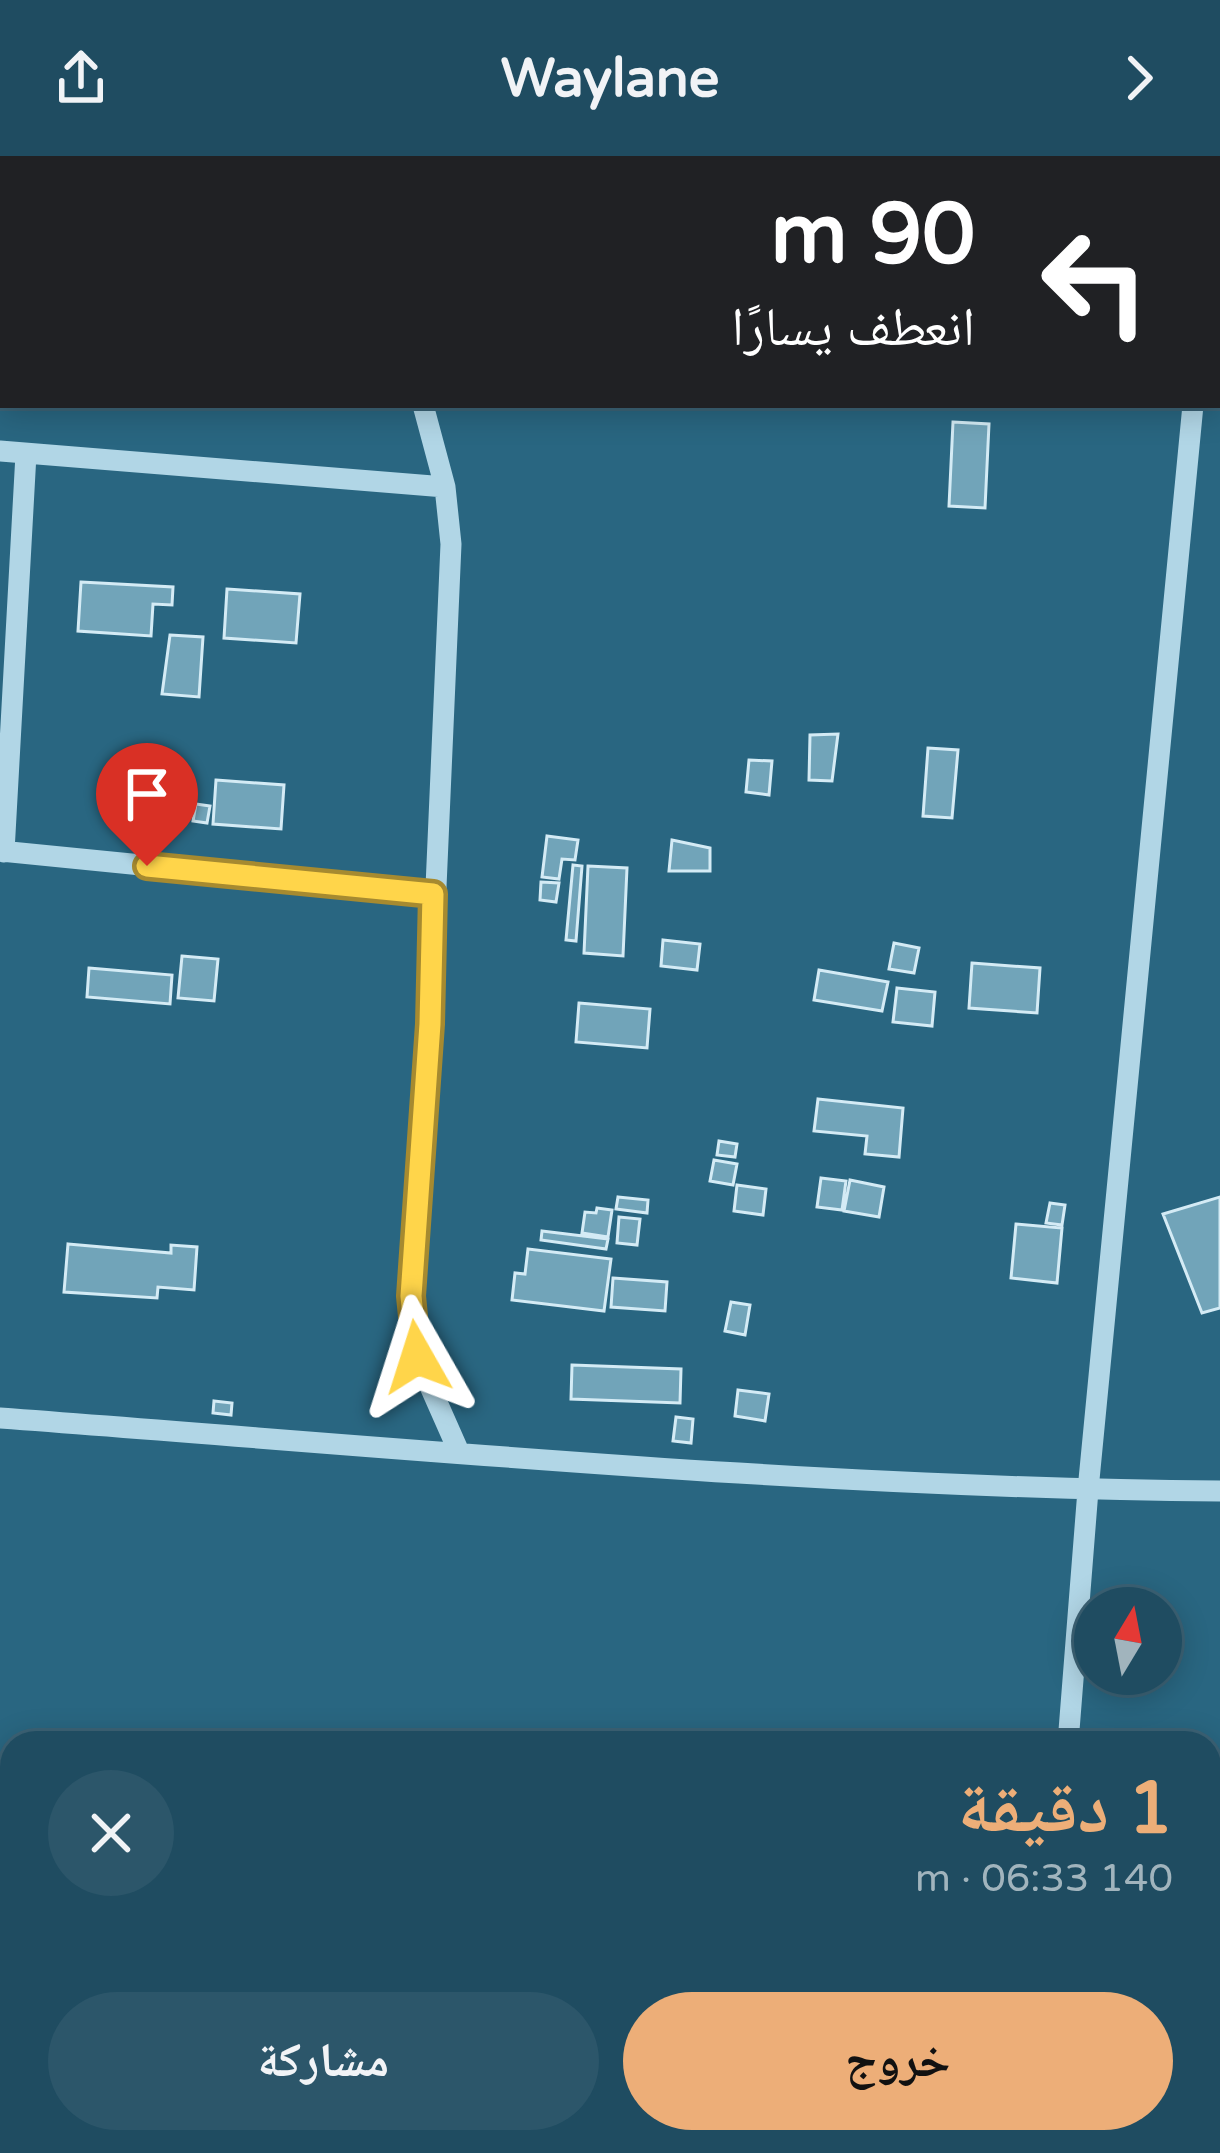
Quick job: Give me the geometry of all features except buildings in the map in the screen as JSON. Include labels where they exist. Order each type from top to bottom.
[{"type":"street","points":[[424,408],[445,487],[451,544],[430,1024],[411,1296],[417,1357],[459,1452]]},
{"type":"street","points":[[1069,1731],[1193,408]]},
{"type":"street","points":[[0,451],[445,487]]},
{"type":"street","points":[[26,454],[2,852],[433,894]]},
{"type":"street","points":[[0,1418],[459,1452],[1088,1490],[1220,1491]]},
{"type":"route","points":[[147,866],[433,894],[430,1024],[411,1296],[417,1357]]}]
